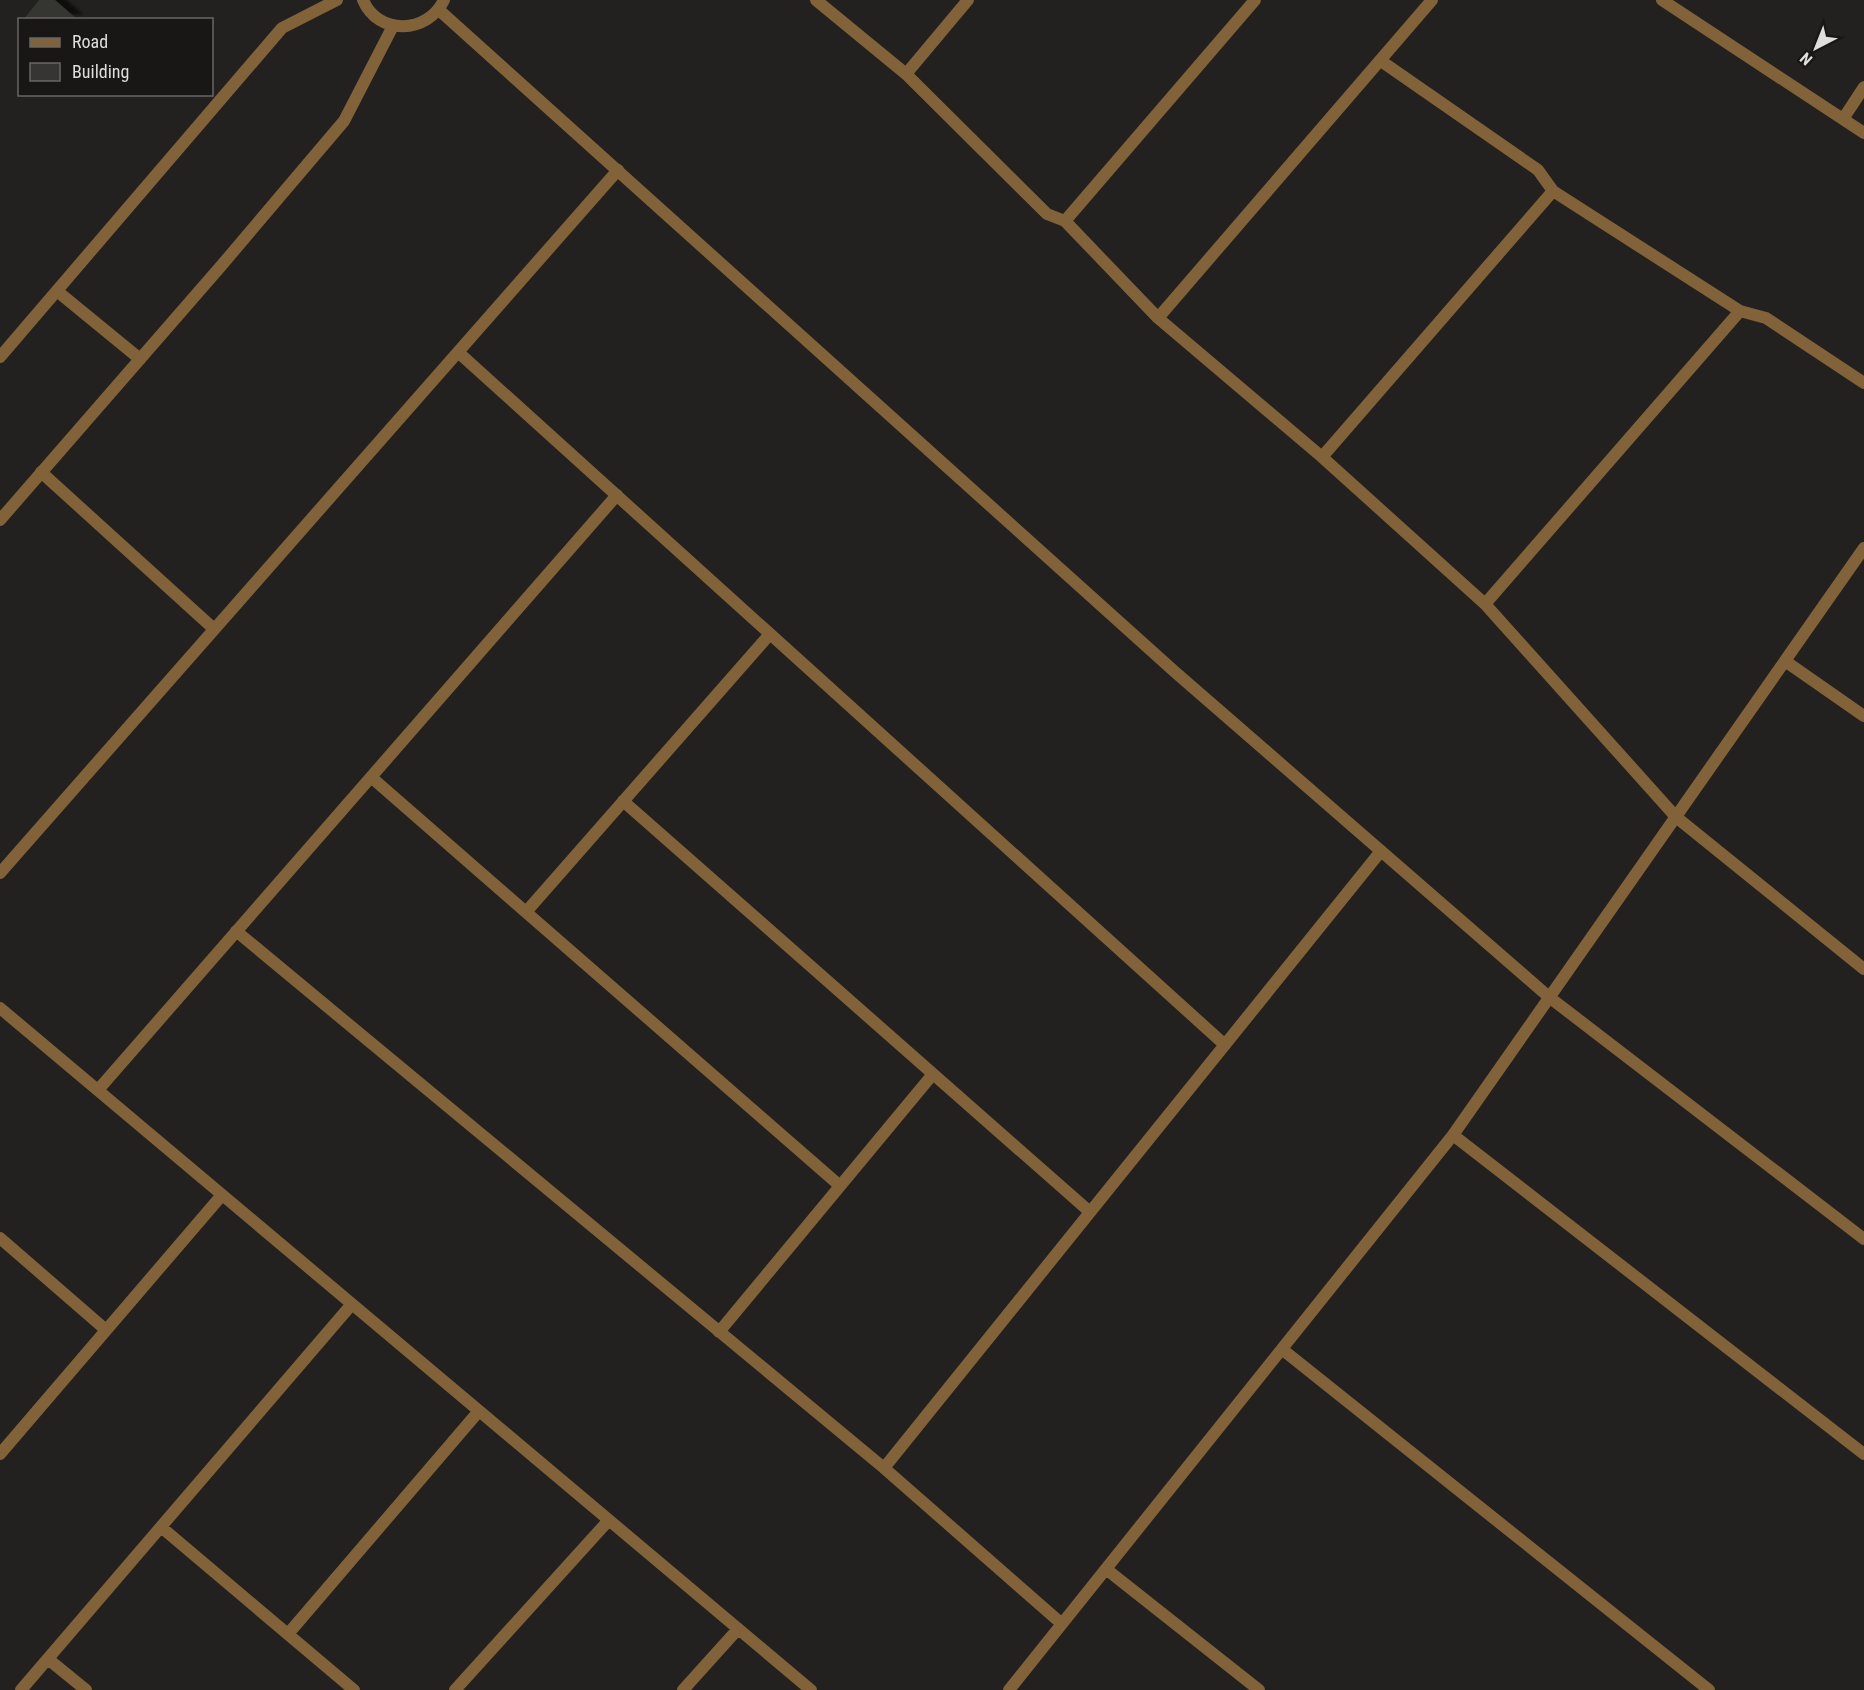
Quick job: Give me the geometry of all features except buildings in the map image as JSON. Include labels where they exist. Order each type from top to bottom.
[{"type":"street","points":[[0,357],[282,28],[337,0]]},
{"type":"street","points":[[363,0],[367,9],[376,18],[393,26],[410,27],[424,22],[442,5],[618,170],[1175,672],[1549,997],[1864,1239]]},
{"type":"street","points":[[816,0],[906,74],[1047,214],[1065,221],[1158,318],[1322,457],[1485,604],[1676,817],[1864,969]]},
{"type":"street","points":[[906,74],[968,0]]},
{"type":"street","points":[[1065,221],[1255,0]]},
{"type":"street","points":[[1158,318],[1432,0]]},
{"type":"street","points":[[1662,0],[1864,134]]},
{"type":"street","points":[[0,520],[344,121],[393,26]]},
{"type":"street","points":[[1381,61],[1538,170],[1553,191],[1740,311],[1767,318],[1864,383]]},
{"type":"street","points":[[1843,119],[1864,87]]},
{"type":"street","points":[[0,873],[618,170]]},
{"type":"street","points":[[1322,457],[1553,191]]},
{"type":"street","points":[[57,291],[140,358]]},
{"type":"street","points":[[1485,604],[1740,311]]},
{"type":"street","points":[[458,352],[1225,1045]]},
{"type":"street","points":[[41,472],[214,629]]},
{"type":"street","points":[[98,1090],[617,495]]},
{"type":"street","points":[[1009,1690],[1453,1135],[1864,548]]},
{"type":"street","points":[[526,912],[770,634]]},
{"type":"street","points":[[1785,661],[1864,716]]},
{"type":"street","points":[[371,777],[839,1185]]},
{"type":"street","points":[[624,801],[1090,1212]]},
{"type":"street","points":[[884,1468],[1381,851]]},
{"type":"street","points":[[236,932],[884,1468],[1062,1624]]},
{"type":"street","points":[[0,1008],[811,1690]]},
{"type":"street","points":[[719,1332],[933,1074]]},
{"type":"street","points":[[1453,1135],[1864,1454]]},
{"type":"street","points":[[0,1454],[222,1195]]},
{"type":"street","points":[[0,1238],[106,1330]]},
{"type":"street","points":[[21,1690],[352,1304]]},
{"type":"street","points":[[1283,1350],[1709,1690]]},
{"type":"street","points":[[288,1634],[479,1411]]},
{"type":"street","points":[[455,1690],[609,1520]]},
{"type":"street","points":[[161,1527],[354,1690]]},
{"type":"street","points":[[1106,1569],[1259,1690]]},
{"type":"street","points":[[683,1690],[738,1629]]},
{"type":"street","points":[[48,1659],[86,1690]]}]
